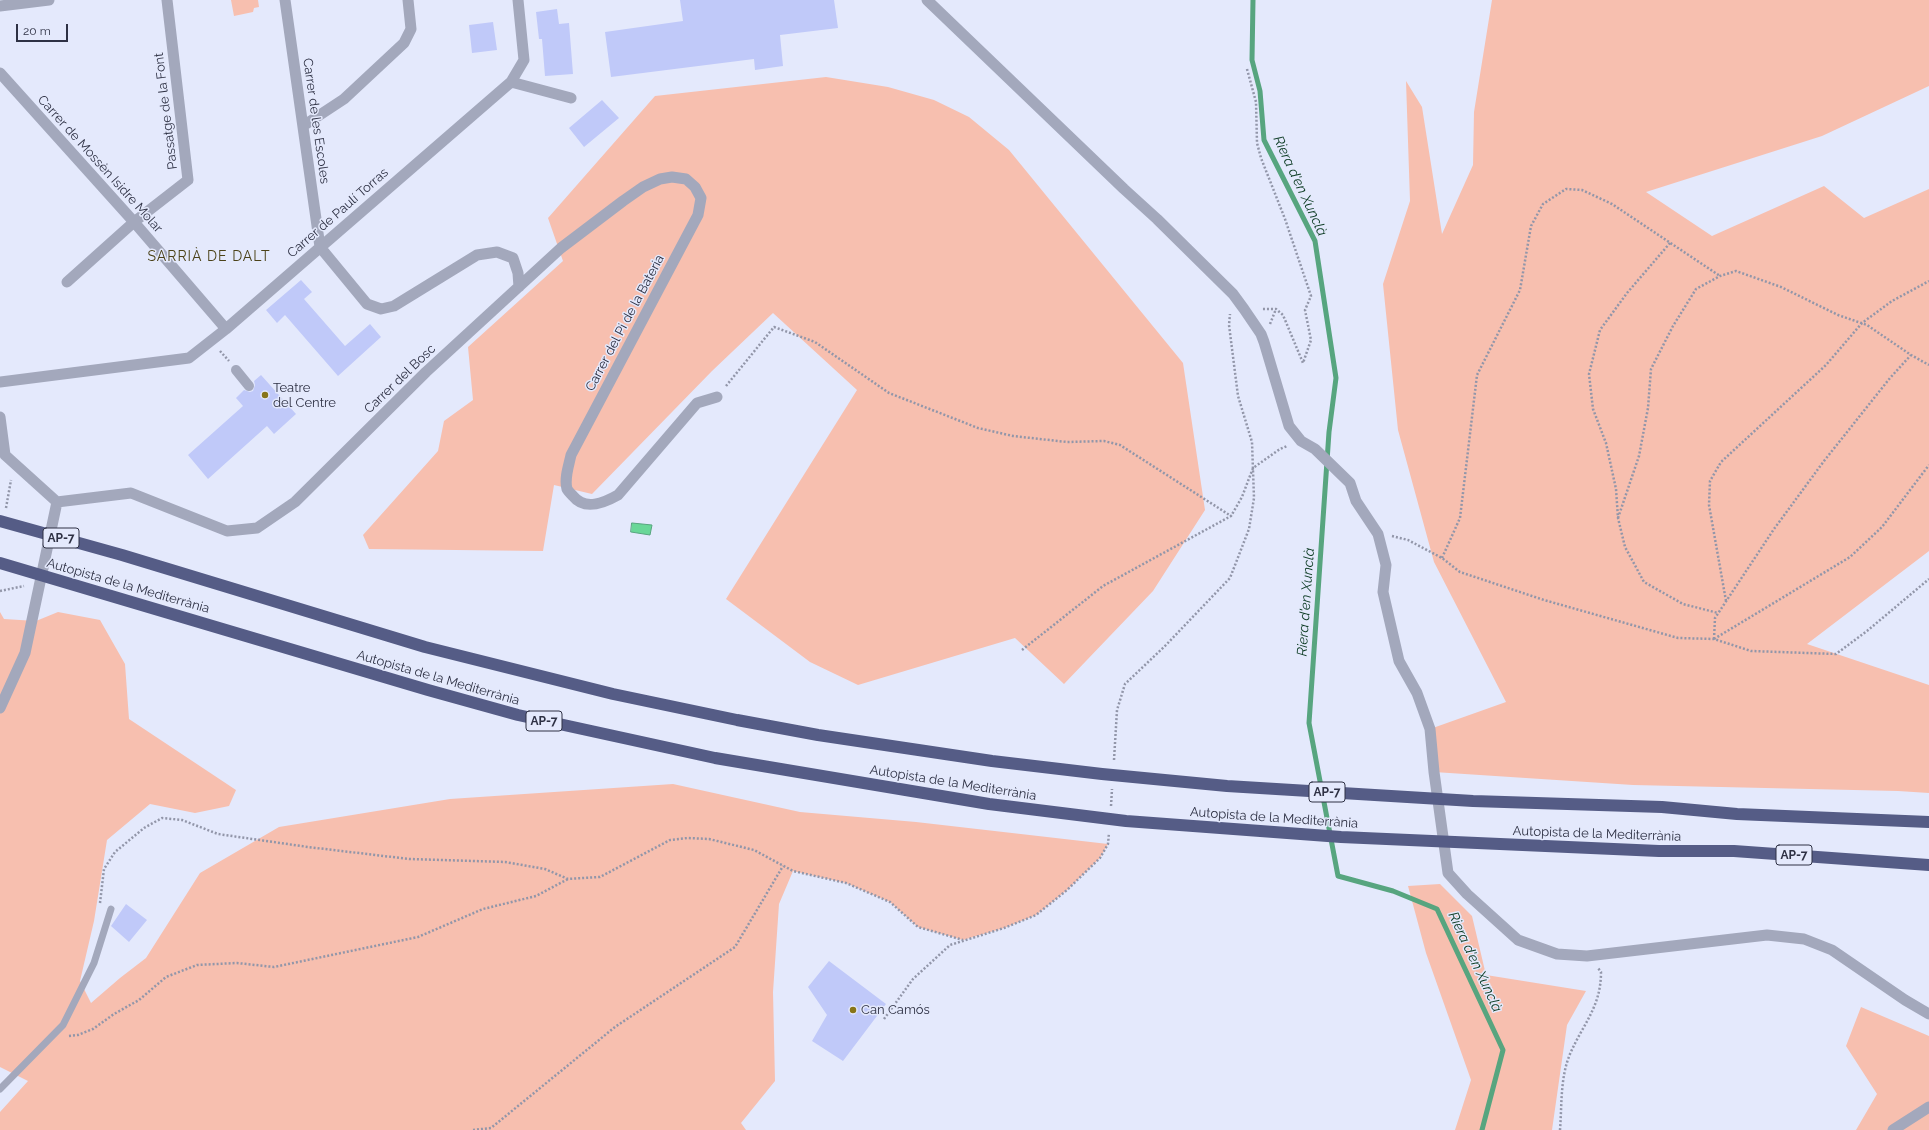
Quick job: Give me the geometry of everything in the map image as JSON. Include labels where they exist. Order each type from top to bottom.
[{"type":"highway","name":"Autopista de la Mediterrània","points":[[2,518],[425,647],[613,694],[818,735],[992,761],[1102,774],[1227,786],[1473,801],[1662,807],[1737,814],[1929,822]]},
{"type":"highway","name":"Autopista de la Mediterrània","points":[[0,564],[518,715],[715,758],[989,804],[1126,820],[1255,831],[1452,842],[1659,851],[1734,851],[1929,865]]},
{"type":"street","points":[[0,6],[50,0]]},
{"type":"street","name":"Passatge de la Font","points":[[67,282],[134,222],[188,180],[167,0]]},
{"type":"street","name":"Carrer de les Escoles","points":[[284,0],[320,247]]},
{"type":"street","points":[[302,126],[344,99],[404,43],[411,29],[408,0]]},
{"type":"street","name":"Carrer de Paulí Torras","points":[[0,382],[189,358],[226,329],[511,82],[524,60],[518,0]]},
{"type":"street","points":[[927,0],[1157,219],[1233,294],[1261,334],[1289,426],[1301,441],[1315,449],[1350,483],[1356,501],[1378,534],[1386,565],[1383,592],[1400,661],[1417,693],[1430,729],[1434,772],[1448,873],[1467,894],[1518,940],[1557,954],[1587,956],[1767,935],[1804,939],[1832,950],[1905,1000],[1929,1014]]},
{"type":"street","name":"Carrer de Mossèn Isidre Molar","points":[[0,73],[134,222],[226,329]]},
{"type":"street","points":[[511,82],[571,98]]},
{"type":"street","name":"Carrer del Pi de la Bateria","points":[[519,287],[561,248],[643,187],[672,177],[686,179],[695,187],[701,198],[698,215],[571,455],[567,474],[567,489],[574,498],[582,503],[594,505],[605,502],[618,495],[697,403],[717,397]]},
{"type":"street","points":[[320,247],[367,304],[381,309],[394,306],[477,255],[497,252],[512,258],[518,273],[519,287]]},
{"type":"street","name":"Carrer del Bosc","points":[[56,502],[131,493],[227,531],[257,528],[295,502],[426,372],[519,287]]},
{"type":"street","points":[[236,370],[249,386]]},
{"type":"street","points":[[0,417],[5,455],[56,502],[25,653],[0,708]]},
{"type":"street","points":[[1893,1130],[1929,1107]]},
{"type":"lane","points":[[0,1089],[62,1025],[94,963],[110,909]]},
{"type":"path","points":[[1244,309],[1276,309],[1283,315],[1303,363],[1311,340],[1305,310],[1311,296],[1285,219],[1260,158],[1256,102],[1248,69]]},
{"type":"path","points":[[1442,558],[1460,518],[1478,376],[1520,290],[1531,226],[1543,204],[1566,189],[1582,190],[1612,204],[1720,276]]},
{"type":"path","points":[[1670,243],[1627,294],[1600,330],[1589,374],[1593,410],[1606,443],[1616,489],[1618,518],[1625,547],[1644,582],[1683,604],[1718,613]]},
{"type":"path","points":[[1618,518],[1639,456],[1648,408],[1651,369],[1673,326],[1696,289],[1720,276],[1736,271],[1781,287],[1838,315],[1868,325],[1911,355],[1929,365]]},
{"type":"path","points":[[1726,601],[1710,505],[1710,481],[1721,462],[1790,401],[1826,366],[1862,323],[1892,301],[1929,281]]},
{"type":"path","points":[[1113,765],[1117,710],[1125,684],[1165,646],[1230,578],[1249,529],[1254,498],[1252,442],[1238,396],[1233,358],[1230,305],[1233,294]]},
{"type":"path","points":[[717,397],[774,327],[816,342],[889,393],[978,428],[1013,436],[1067,442],[1104,441],[1120,445],[1231,516]]},
{"type":"path","points":[[1714,639],[1715,618],[1774,529],[1824,461],[1890,378],[1911,355]]},
{"type":"path","points":[[1022,650],[1103,586],[1231,516],[1242,497],[1253,468],[1280,449],[1291,445]]},
{"type":"path","points":[[2,518],[14,464]]},
{"type":"path","points":[[1714,639],[1850,557],[1882,527],[1929,465]]},
{"type":"path","points":[[1378,534],[1408,540],[1442,558],[1460,572],[1544,600],[1678,638],[1714,639],[1751,651],[1836,654],[1867,631],[1929,579]]},
{"type":"path","points":[[0,592],[40,582]]},
{"type":"path","points":[[1110,812],[1112,781]]},
{"type":"path","points":[[100,908],[104,869],[115,852],[144,828],[162,818],[182,820],[218,834],[408,859],[511,863],[545,869],[568,879]]},
{"type":"path","points":[[884,1019],[913,980],[950,945],[1004,928],[1036,915],[1067,890],[1100,858],[1108,844],[1109,828]]},
{"type":"path","points":[[49,1038],[78,1036],[93,1029],[114,1014],[139,1000],[166,977],[197,965],[237,963],[274,967],[418,937],[483,909],[536,896],[568,879],[600,877],[670,840],[688,838],[709,839],[754,850],[793,871],[846,883],[890,902],[918,927],[963,940]]},
{"type":"path","points":[[474,1130],[491,1128],[615,1027],[735,946],[783,866]]},
{"type":"path","points":[[1560,1130],[1562,1082],[1570,1055],[1596,1005],[1601,986],[1601,972],[1587,956]]},
{"type":"shaded area","points":[[231,0],[258,0],[259,7],[254,8],[253,12],[234,16]]},
{"type":"shaded area","points":[[1492,0],[1929,0],[1929,86],[1822,136],[1646,192],[1712,236],[1824,186],[1864,218],[1929,189],[1929,551],[1807,644],[1929,685],[1929,793],[1633,785],[1434,772],[1430,729],[1506,702],[1434,562],[1398,430],[1383,284],[1410,201],[1406,81],[1422,107],[1442,234],[1473,165],[1474,112]]},
{"type":"shaded area","points":[[826,77],[888,87],[934,100],[969,117],[1009,150],[1183,363],[1205,510],[1153,591],[1064,684],[1015,638],[858,685],[810,662],[726,599],[857,390],[773,313],[712,371],[592,494],[554,485],[543,551],[369,549],[363,535],[438,451],[444,421],[473,400],[468,347],[563,261],[548,218],[655,96]]},
{"type":"shaded area","points":[[632,523],[652,525],[650,535],[631,532]]},
{"type":"shaded area","points":[[0,612],[4,619],[36,621],[58,612],[100,620],[125,664],[129,719],[236,790],[229,806],[195,813],[150,804],[107,840],[94,921],[80,981],[91,1003],[146,958],[200,873],[279,827],[450,799],[673,784],[800,812],[916,822],[1108,844],[1100,858],[1067,890],[1036,915],[1004,928],[963,940],[918,927],[890,902],[846,883],[793,871],[779,904],[773,992],[775,1081],[741,1123],[746,1130],[0,1130],[0,1112],[28,1081],[0,1067]]},
{"type":"shaded area","points":[[1440,884],[1472,916],[1486,975],[1586,991],[1567,1025],[1552,1130],[1455,1130],[1471,1080],[1426,953],[1408,886]]},
{"type":"shaded area","points":[[1861,1007],[1929,1036],[1929,1130],[1856,1130],[1877,1094],[1846,1046]]},
{"type":"building","points":[[680,0],[834,0],[838,28],[780,35],[783,66],[755,70],[754,59],[611,77],[605,32],[683,21]]},
{"type":"building","points":[[557,9],[559,24],[569,23],[573,74],[545,76],[542,39],[539,39],[536,12]]},
{"type":"building","points":[[493,22],[497,50],[472,53],[469,25]]},
{"type":"building","points":[[602,100],[619,118],[584,147],[569,128]]},
{"type":"building","points":[[301,280],[312,292],[304,299],[345,346],[370,324],[381,337],[338,376],[285,315],[277,323],[266,310]]},
{"type":"building","points":[[261,375],[296,414],[274,434],[267,426],[208,479],[188,455],[243,406],[236,398],[244,390],[250,392],[253,391],[255,385],[254,381]]},
{"type":"building","points":[[126,904],[147,920],[129,942],[111,926]]},
{"type":"building","name":"Can Camós","points":[[829,961],[886,1004],[843,1061],[812,1041],[827,1015],[808,987]]},
{"type":"waterway","name":"Riera d'en Xunclà","points":[[1253,0],[1252,60],[1260,91],[1264,140],[1315,241],[1336,378],[1329,432],[1309,723],[1338,876],[1393,891],[1437,909],[1503,1050],[1482,1130]]},
{"type":"place","name":"Teatre del Centre","points":[[265,395]]},
{"type":"place","name":"Can Camós","points":[[853,1010]]},
{"type":"district","name":"SARRIÀ DE DALT","points":[[209,257]]}]
